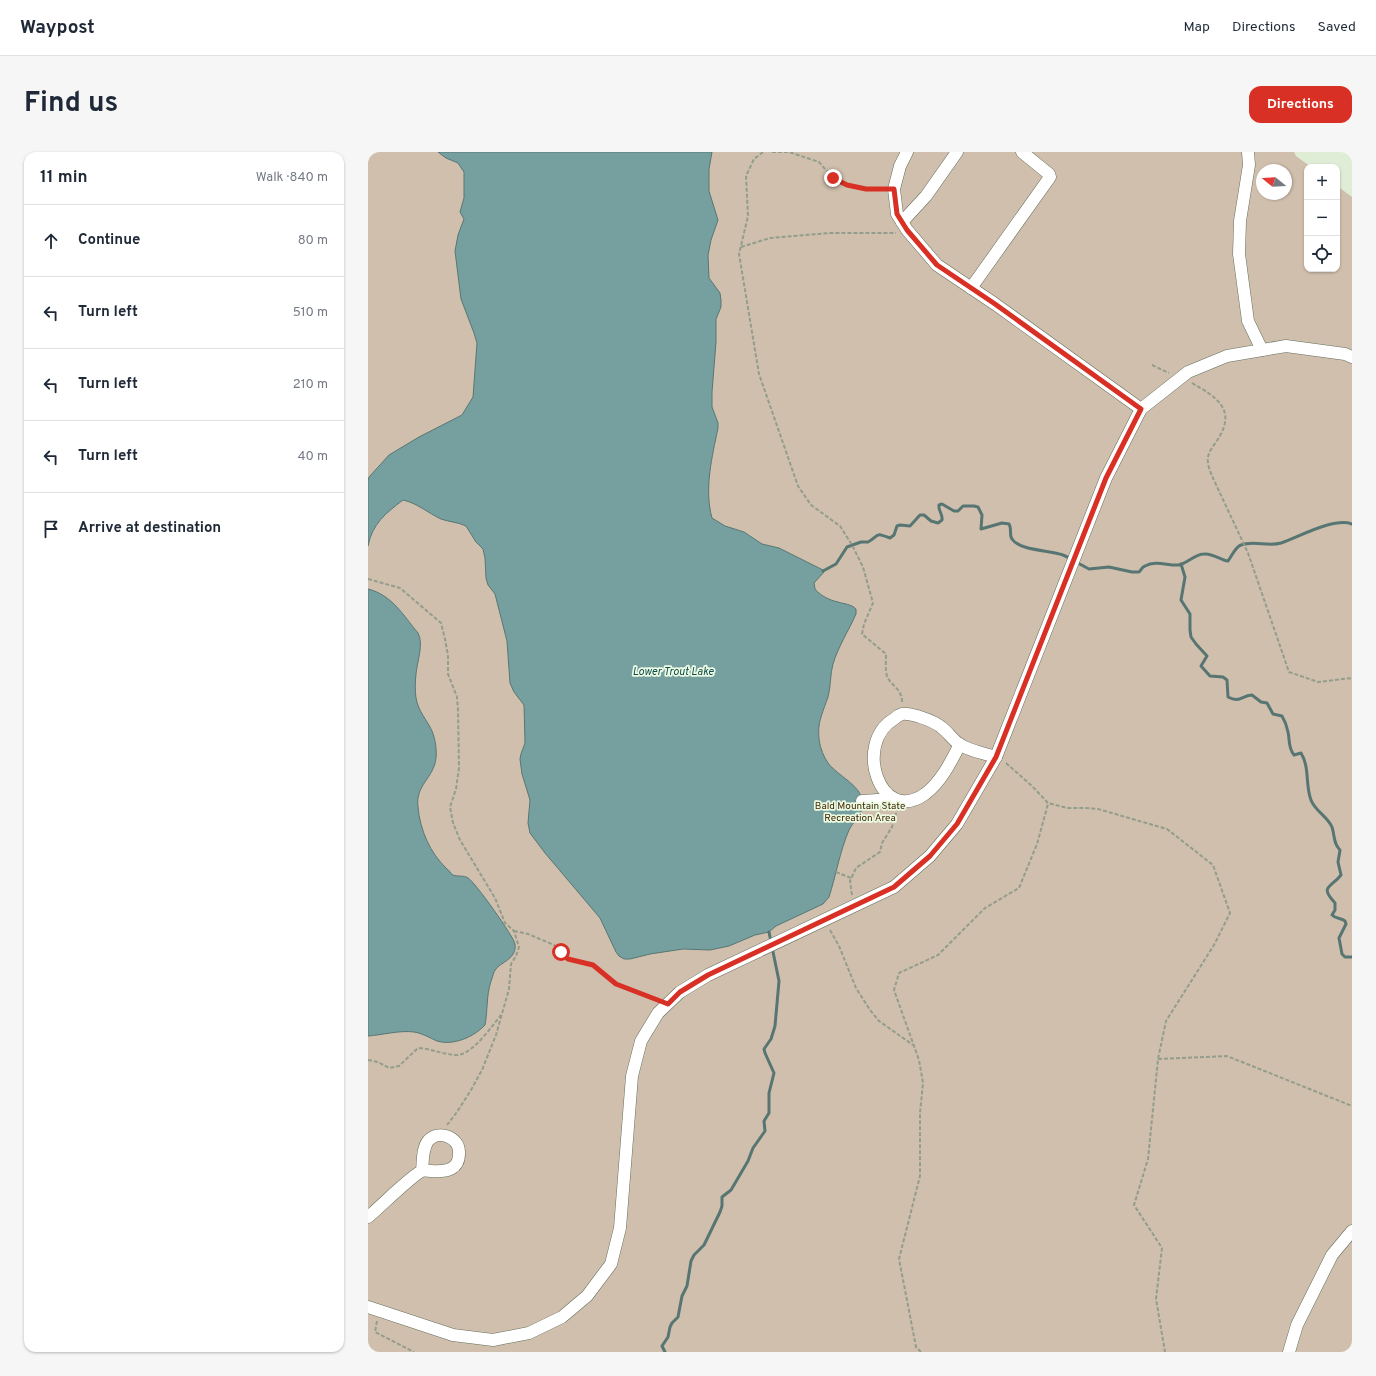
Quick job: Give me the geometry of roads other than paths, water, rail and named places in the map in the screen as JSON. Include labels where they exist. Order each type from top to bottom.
[{"type":"street","points":[[907,152],[900,166],[894,189],[897,214],[909,233],[937,265],[1141,409]]},
{"type":"street","points":[[902,222],[926,196],[957,152]]},
{"type":"street","points":[[971,288],[1050,177],[1049,174],[1022,152]]},
{"type":"street","points":[[1248,152],[1249,165],[1240,221],[1239,254],[1248,321],[1262,350]]},
{"type":"street","points":[[368,1307],[453,1335],[493,1340],[529,1333],[562,1317],[587,1296],[610,1264],[620,1228],[632,1076],[641,1041],[658,1013],[680,992],[708,975],[894,887],[930,856],[957,824],[996,757],[1106,478],[1141,409],[1188,372],[1227,356],[1286,346],[1345,354],[1352,357]]},
{"type":"street","points":[[894,799],[886,794],[880,785],[876,773],[873,753],[875,741],[880,732],[889,722],[902,714],[913,715],[930,720],[942,728],[960,744],[996,757]]},
{"type":"street","points":[[862,801],[894,799],[904,801],[925,794],[942,775],[960,744]]},
{"type":"street","points":[[368,1217],[422,1171],[447,1171],[455,1166],[459,1158],[459,1148],[454,1140],[446,1135],[436,1136],[428,1141],[424,1149],[422,1171]]},
{"type":"street","points":[[1289,1352],[1297,1325],[1332,1255],[1352,1231]]},
{"type":"water","name":"Lower Trout Lake","points":[[438,152],[712,152],[709,169],[709,191],[718,220],[711,240],[708,255],[709,278],[720,293],[721,307],[716,319],[716,342],[712,392],[712,407],[718,423],[718,428],[711,462],[709,484],[712,518],[725,526],[744,532],[762,544],[779,548],[823,570],[824,572],[814,583],[815,589],[828,599],[850,605],[856,609],[856,614],[833,664],[829,693],[819,723],[819,741],[822,752],[828,763],[857,790],[862,800],[862,810],[849,830],[829,897],[823,904],[776,926],[769,932],[755,935],[729,946],[710,950],[683,949],[650,954],[630,959],[624,959],[619,956],[600,918],[530,833],[528,823],[530,800],[522,774],[520,759],[525,743],[524,705],[514,692],[510,683],[507,641],[495,594],[488,585],[486,578],[483,549],[476,542],[466,526],[441,519],[408,501],[403,500],[386,514],[376,525],[368,546],[369,477],[389,455],[419,437],[462,415],[473,397],[477,343],[461,299],[455,251],[458,235],[464,219],[460,212],[464,198],[464,172],[458,163],[446,158]]},
{"type":"water","points":[[368,589],[384,596],[396,606],[420,637],[420,648],[415,680],[416,698],[417,703],[432,731],[436,751],[435,765],[419,793],[418,799],[419,816],[427,841],[441,863],[452,874],[455,876],[466,877],[472,882],[502,921],[515,944],[514,953],[511,957],[495,970],[488,992],[485,1025],[469,1037],[456,1041],[437,1041],[420,1033],[414,1032],[397,1032],[368,1036]]},
{"type":"waterway","points":[[823,571],[836,564],[847,547],[861,542],[868,542],[878,535],[890,538],[894,535],[897,526],[910,526],[920,515],[924,515],[931,521],[938,523],[942,520],[939,507],[939,505],[942,504],[954,511],[958,511],[963,506],[978,507],[982,515],[981,529],[1002,523],[1009,524],[1011,537],[1016,543],[1028,548],[1057,553],[1072,560]]},
{"type":"waterway","points":[[1076,562],[1089,569],[1109,567],[1139,572],[1143,567],[1149,564],[1158,563],[1179,565],[1201,554],[1207,554],[1228,561],[1235,550],[1241,545],[1251,543],[1276,544],[1326,525],[1336,523],[1352,524]]},
{"type":"waterway","points":[[1181,564],[1185,577],[1181,600],[1190,614],[1191,637],[1207,656],[1201,666],[1210,676],[1223,677],[1227,680],[1228,697],[1238,699],[1252,695],[1261,702],[1267,703],[1273,714],[1282,716],[1289,735],[1292,752],[1294,755],[1301,753],[1304,759],[1311,800],[1315,807],[1330,823],[1335,842],[1340,850],[1338,862],[1341,875],[1327,890],[1335,903],[1335,910],[1332,915],[1342,919],[1346,924],[1339,938],[1342,954],[1345,957],[1352,957]]},
{"type":"waterway","points":[[769,932],[771,942]]},
{"type":"waterway","points":[[665,1352],[662,1346],[668,1337],[672,1323],[678,1317],[682,1296],[687,1286],[691,1261],[694,1255],[704,1245],[720,1212],[722,1197],[731,1190],[748,1161],[753,1148],[765,1131],[764,1121],[769,1113],[769,1093],[774,1073],[764,1049],[771,1039],[775,1026],[779,981],[772,947]]},
{"type":"park label","name":"Bald Mountain State Recreation Area","points":[[860,810]]}]
